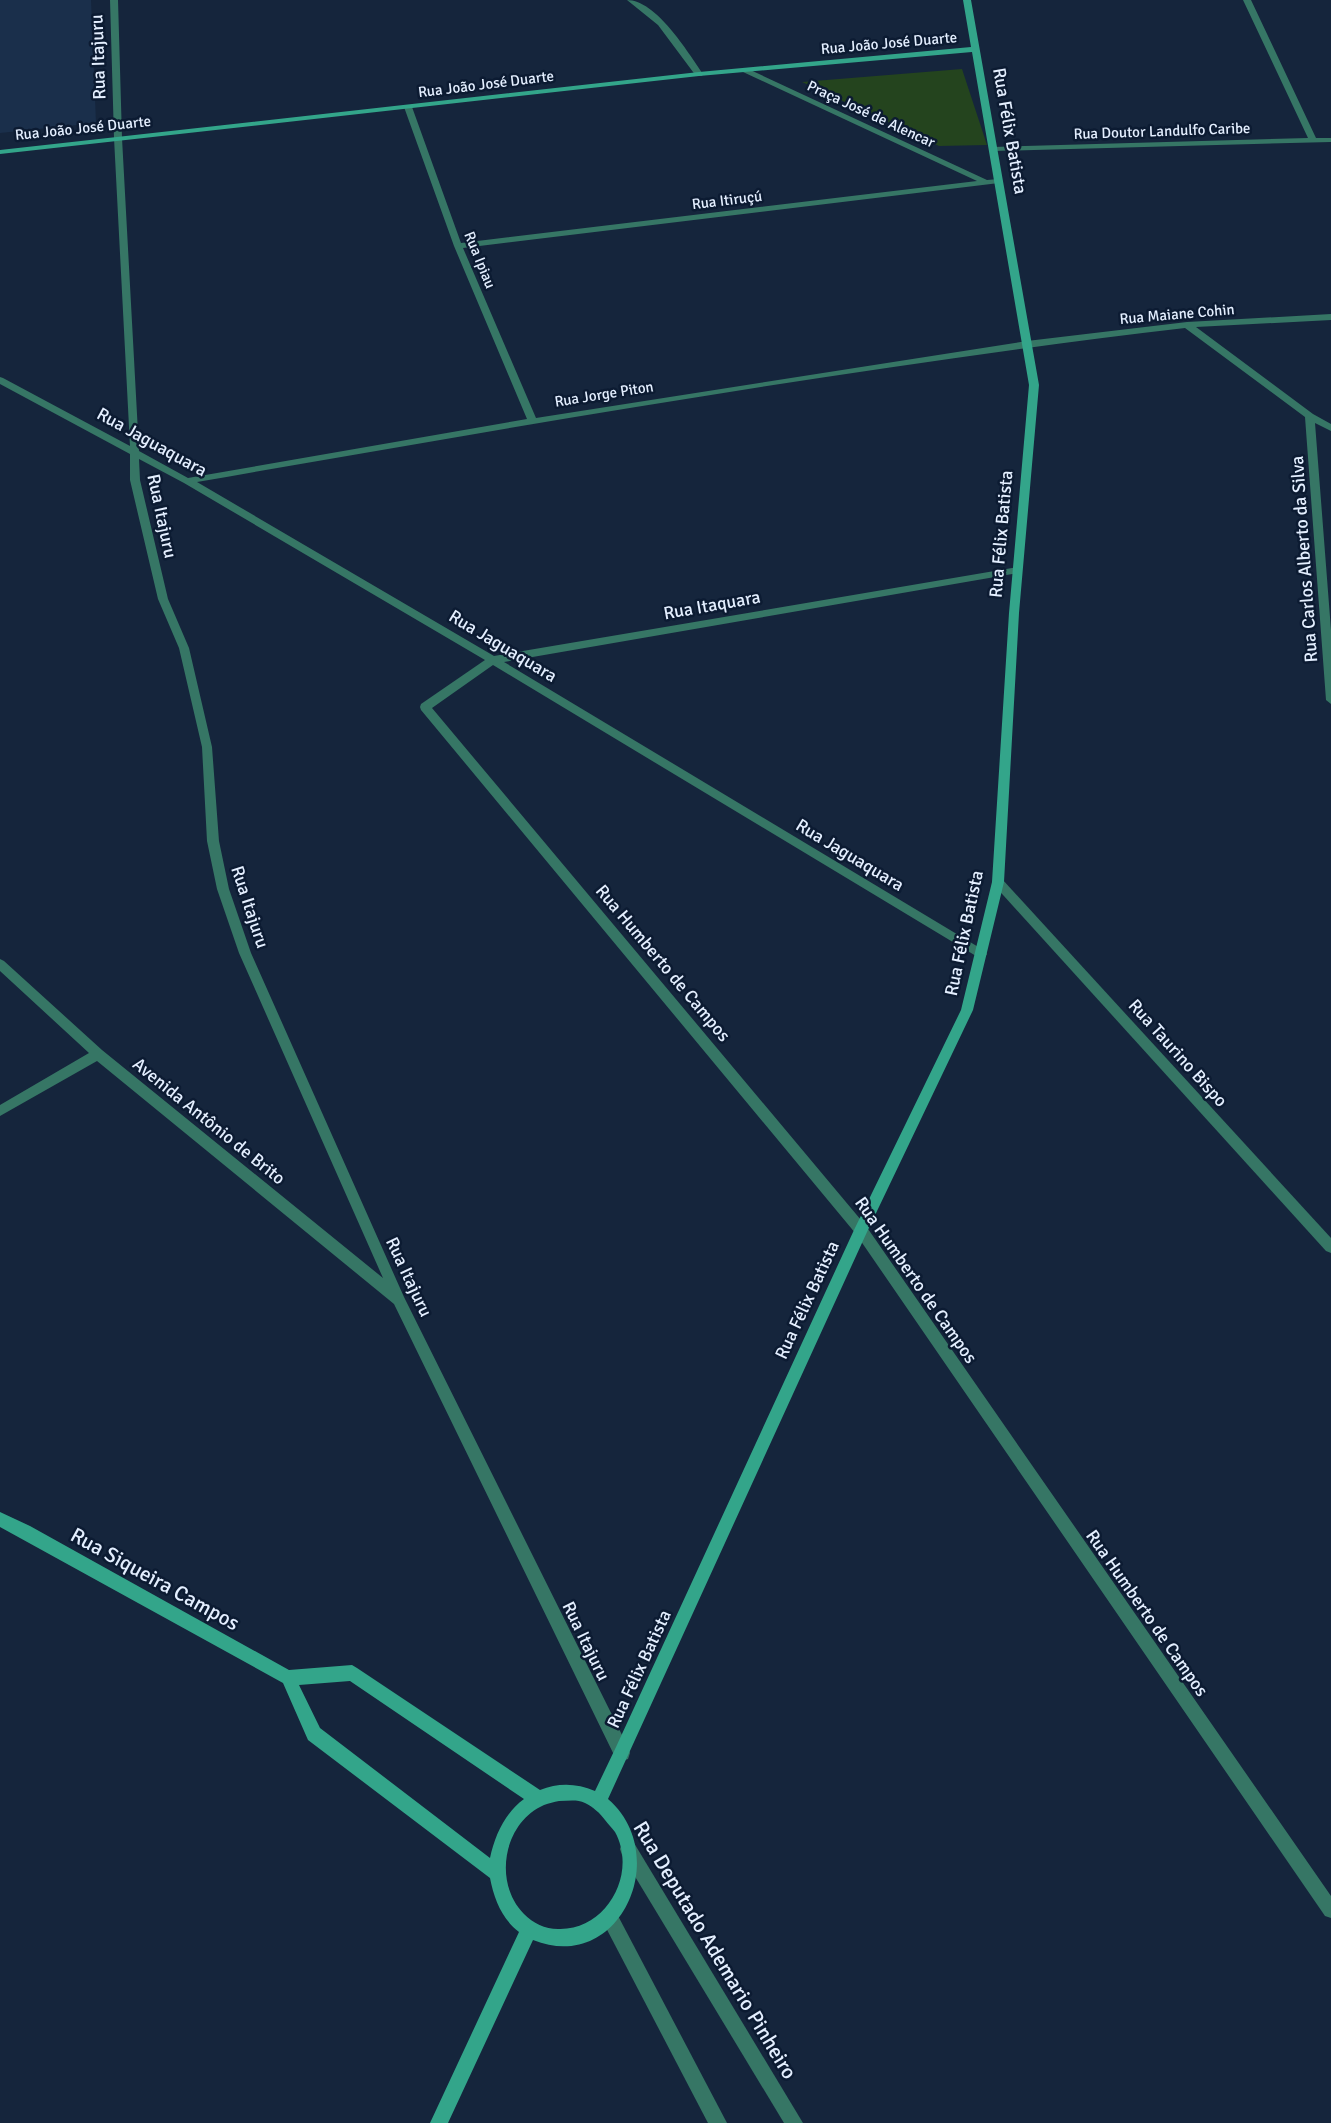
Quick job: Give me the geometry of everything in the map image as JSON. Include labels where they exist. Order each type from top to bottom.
[{"type":"street","name":"Rua Itajuru","points":[[114,0],[118,138],[135,480],[163,599],[184,648],[207,747],[213,842],[223,889],[246,953],[400,1300],[622,1753]]},
{"type":"street","points":[[631,0],[648,10],[669,30],[699,74]]},
{"type":"street","name":"Rua Félix Batista","points":[[598,1800],[622,1753],[861,1230],[968,1010],[998,882],[1018,570],[1034,385],[967,0]]},
{"type":"street","points":[[1247,0],[1314,140]]},
{"type":"street","name":"Rua João José Duarte","points":[[0,152],[699,74],[975,49]]},
{"type":"street","name":"Praça José de Alencar","points":[[746,70],[985,182]]},
{"type":"street","name":"Rua Ipiau","points":[[408,107],[458,246],[533,421]]},
{"type":"street","name":"Rua Doutor Landulfo Caribe","points":[[993,149],[1331,140]]},
{"type":"street","name":"Rua Itiruçú","points":[[458,246],[999,181]]},
{"type":"street","name":"Rua Maiane Cohin","points":[[1027,344],[1187,325],[1331,317]]},
{"type":"street","points":[[1187,325],[1310,416],[1331,428]]},
{"type":"street","name":"Rua Jorge Piton","points":[[188,481],[533,421],[1027,344]]},
{"type":"street","name":"Rua Jaguaquara","points":[[0,380],[188,481],[493,660],[981,954]]},
{"type":"street","name":"Rua Carlos Alberto da Silva","points":[[1310,416],[1331,700]]},
{"type":"street","name":"Rua Itaquara","points":[[425,707],[493,660],[1018,570]]},
{"type":"street","name":"Rua Humberto de Campos","points":[[425,707],[861,1230],[1331,1910]]},
{"type":"street","name":"Rua Taurino Bispo","points":[[998,882],[1331,1247]]},
{"type":"street","name":"Avenida Antônio de Brito","points":[[0,964],[98,1054],[400,1300]]},
{"type":"street","points":[[0,1111],[98,1054]]},
{"type":"street","name":"Rua Siqueira Campos","points":[[0,1519],[25,1531],[288,1678]]},
{"type":"street","points":[[497,1873],[314,1734],[288,1678],[352,1674],[538,1799]]},
{"type":"street","points":[[598,1800],[579,1793],[559,1793],[538,1799],[521,1812],[507,1830],[498,1850],[497,1873],[502,1896],[513,1915],[529,1930],[549,1938],[570,1939],[592,1931],[610,1918],[623,1900],[630,1878],[631,1855]]},
{"type":"street","name":"Rua Deputado Ademario Pinheiro","points":[[598,1800],[794,2123]]},
{"type":"street","points":[[610,1918],[718,2123]]},
{"type":"street","points":[[439,2123],[529,1930]]},
{"type":"shaded area","points":[[0,0],[91,0],[96,123],[0,133]]},
{"type":"green space","points":[[962,69],[987,145],[939,146],[802,82]]}]
